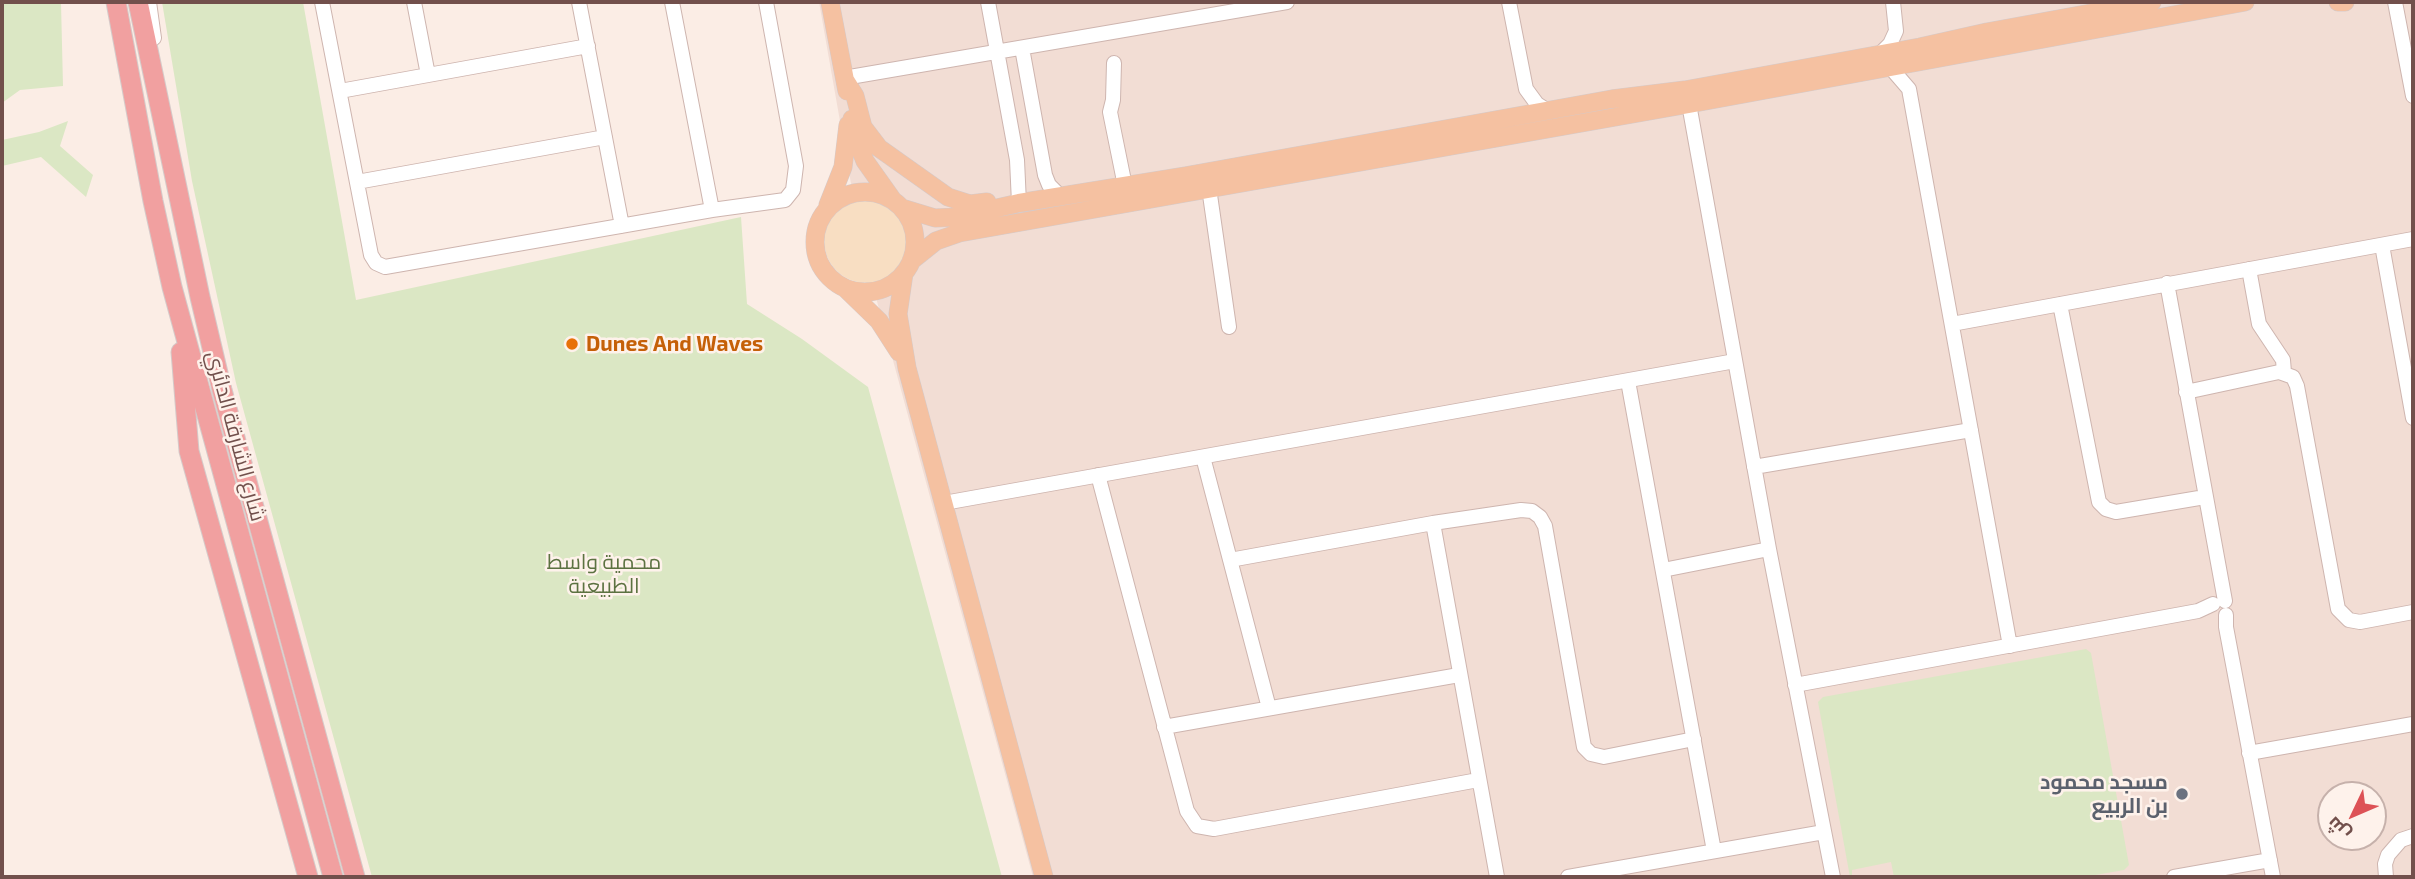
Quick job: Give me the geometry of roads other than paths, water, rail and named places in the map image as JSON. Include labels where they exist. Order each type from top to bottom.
[{"type":"highway","name":"شارع الشارقة الدائري","points":[[116,2],[153,201],[183,330],[333,877]]},
{"type":"highway","name":"شارع الشارقة الدائري","points":[[138,2],[222,390],[355,877]]},
{"type":"highway","points":[[183,330],[180,358],[190,451],[308,877]]},
{"type":"main road","points":[[830,2],[861,152],[869,169],[910,220],[914,233],[915,248],[907,267],[898,314],[907,368],[1044,877]]},
{"type":"main road","points":[[1921,54],[1987,32],[2152,2]]},
{"type":"main road","points":[[843,286],[856,291],[882,289],[930,245],[951,235],[1689,104],[1921,54],[2245,2]]},
{"type":"main road","points":[[2338,2],[2346,2]]},
{"type":"main road","points":[[826,210],[846,195],[871,192],[927,217],[942,218],[1548,111],[1885,61]]},
{"type":"main road","points":[[845,79],[855,96],[866,133],[884,153],[954,200],[970,204],[996,201],[1015,204]]},
{"type":"main road","points":[[849,104],[843,167],[817,228],[817,254],[829,276],[843,286],[885,328],[907,368]]},
{"type":"main road","points":[[1138,201],[1138,192],[1170,185],[1186,176]]},
{"type":"street","points":[[149,2],[158,99]]},
{"type":"street","points":[[322,2],[371,255],[376,263],[385,267],[712,210],[785,200],[793,190],[796,166],[766,2]]},
{"type":"street","points":[[414,2],[428,75]]},
{"type":"street","points":[[579,2],[622,226]]},
{"type":"street","points":[[671,2],[712,210]]},
{"type":"street","points":[[988,2],[1017,160],[1015,204]]},
{"type":"street","points":[[845,79],[1287,2]]},
{"type":"street","points":[[1509,2],[1526,89],[1533,99],[1548,111]]},
{"type":"street","points":[[1893,2],[1897,24],[1921,54],[1909,89],[2010,646]]},
{"type":"street","points":[[2396,3],[2413,96]]},
{"type":"street","points":[[1897,24],[1885,61],[1909,89]]},
{"type":"street","points":[[340,91],[588,46]]},
{"type":"street","points":[[1022,48],[1045,178],[1060,196]]},
{"type":"street","points":[[1114,63],[1114,100],[1110,112],[1125,186]]},
{"type":"street","points":[[1001,72],[1013,68],[1026,69]]},
{"type":"street","points":[[1513,117],[1526,89]]},
{"type":"street","points":[[1689,104],[1769,549],[1833,877]]},
{"type":"street","points":[[357,182],[605,137]]},
{"type":"street","points":[[1209,188],[1229,327]]},
{"type":"street","points":[[1952,324],[2413,239]]},
{"type":"street","points":[[2382,245],[2413,418]]},
{"type":"street","points":[[2249,269],[2259,324],[2283,360],[2284,372]]},
{"type":"street","points":[[2167,283],[2205,497],[2220,608],[2273,877]]},
{"type":"street","points":[[2060,304],[2097,497],[2102,506],[2121,512],[2205,497]]},
{"type":"street","points":[[944,503],[1735,361]]},
{"type":"street","points":[[2186,392],[2284,372],[2293,377],[2297,386],[2338,609],[2345,617],[2355,622],[2413,612]]},
{"type":"street","points":[[1628,381],[1714,851]]},
{"type":"street","points":[[1754,467],[1971,430]]},
{"type":"street","points":[[1203,457],[1269,708]]},
{"type":"street","points":[[1098,475],[1189,817],[1197,826],[1208,830],[1478,780]]},
{"type":"street","points":[[1230,560],[1433,523],[1521,509],[1532,511],[1540,517],[1545,526],[1583,743],[1591,754],[1604,757],[1694,739]]},
{"type":"street","points":[[1433,523],[1497,877]]},
{"type":"street","points":[[1663,570],[1769,549]]},
{"type":"street","points":[[1795,685],[2220,608]]},
{"type":"street","points":[[1164,727],[1459,675]]},
{"type":"street","points":[[2249,753],[2413,724]]},
{"type":"street","points":[[1567,877],[1608,874],[1824,831]]},
{"type":"street","points":[[2386,877],[2388,855],[2401,840],[2413,836]]},
{"type":"street","points":[[2174,877],[2270,860]]},
{"type":"place","name":"Dunes And Waves","points":[[572,344]]},
{"type":"place","name":"مسجد محمود بن الربيع","points":[[2182,794]]},
{"type":"park label","name":"محمية واسط الطبيعية","points":[[604,574]]}]
